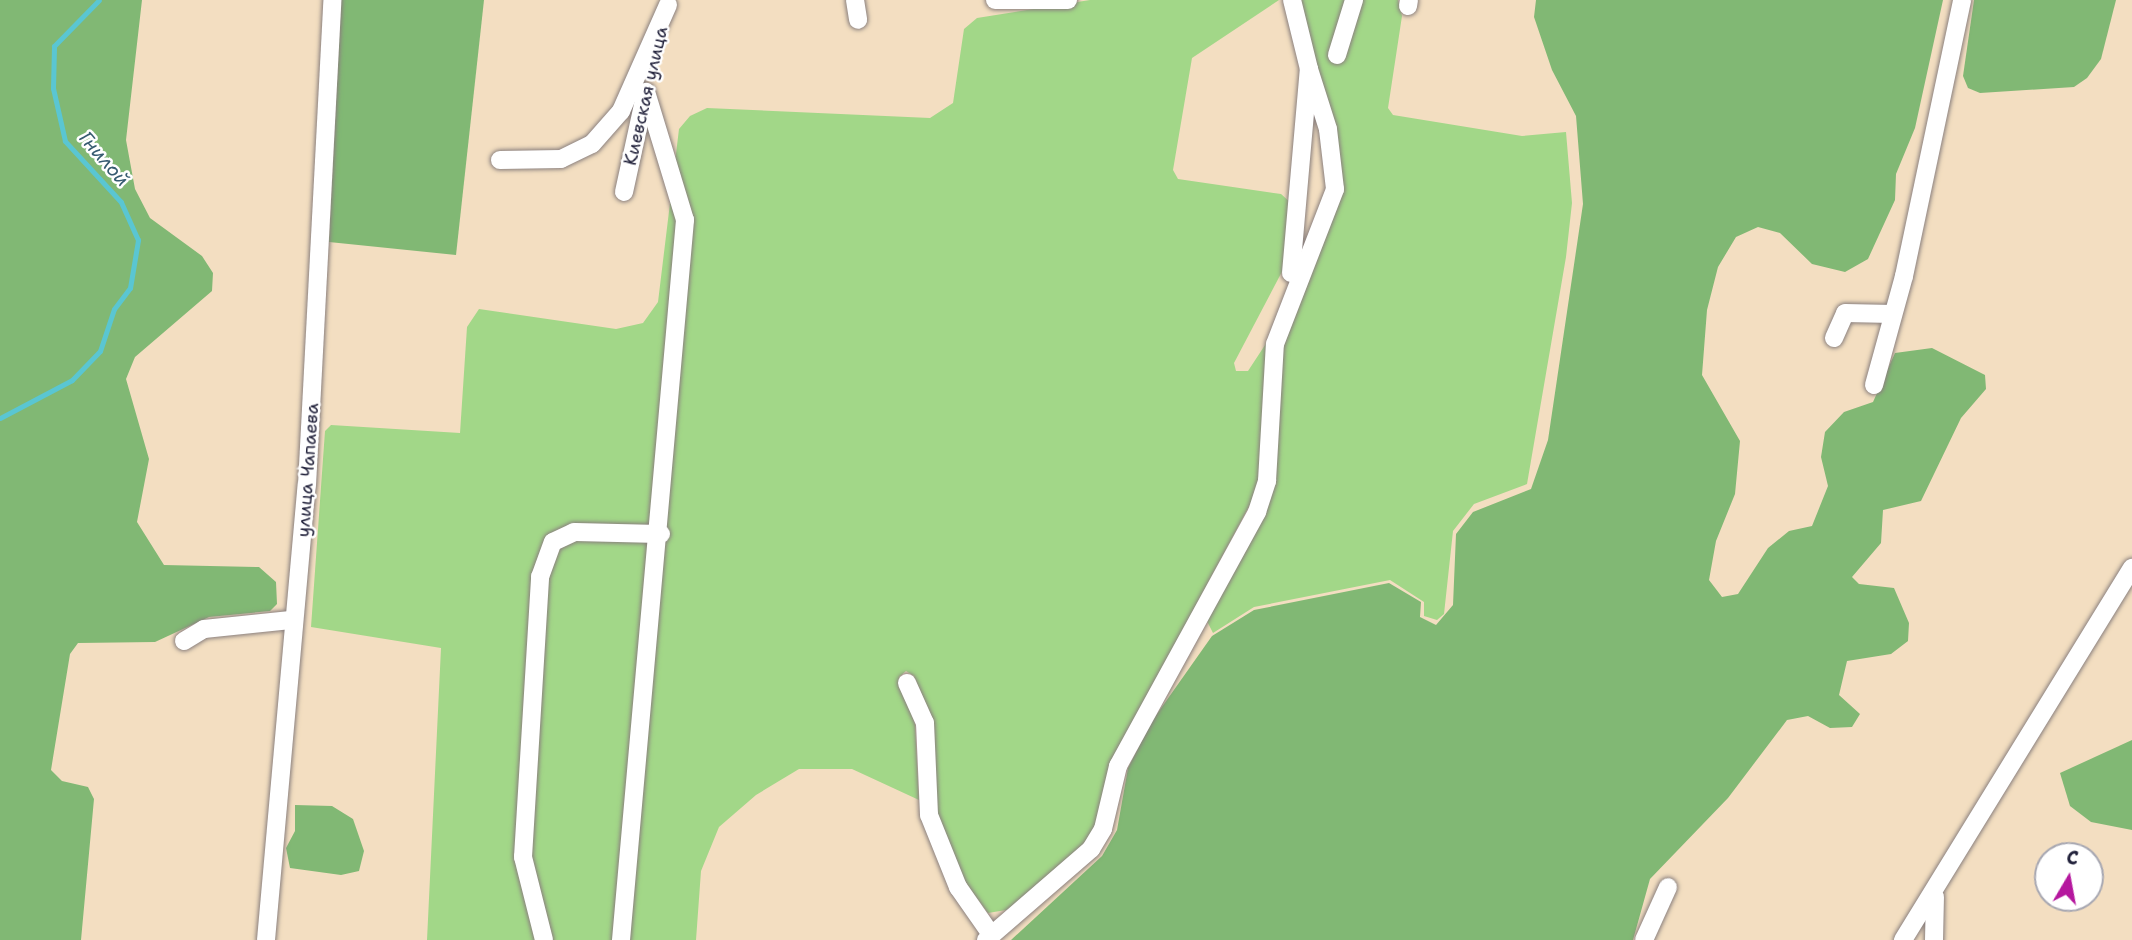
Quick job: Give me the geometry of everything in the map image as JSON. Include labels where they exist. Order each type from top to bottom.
[{"type":"street","name":"улица Чапаева","points":[[266,940],[291,620],[317,346],[315,281],[332,0]]},
{"type":"street","points":[[855,0],[858,20]]},
{"type":"street","points":[[995,0],[1068,0]]},
{"type":"street","points":[[1284,309],[1335,189],[1328,129],[1309,69],[1292,0]]},
{"type":"street","points":[[1337,55],[1354,0]]},
{"type":"street","points":[[1874,385],[1894,314],[1962,0]]},
{"type":"street","points":[[500,160],[561,159],[592,144],[621,111],[668,2]]},
{"type":"street","name":"Киевская улица","points":[[624,192],[668,2]]},
{"type":"street","points":[[907,683],[925,723],[929,815],[958,887],[988,937],[1091,849],[1103,829],[1118,766],[1257,512],[1267,481],[1275,344],[1284,309],[1309,69]]},
{"type":"street","points":[[621,940],[636,734],[660,534],[685,220],[646,92]]},
{"type":"street","points":[[1834,338],[1845,313],[1894,314]]},
{"type":"street","points":[[544,940],[523,857],[540,577],[553,542],[575,532],[660,534]]},
{"type":"street","points":[[1903,940],[1935,897],[2132,568]]},
{"type":"street","points":[[184,640],[204,629],[291,620]]},
{"type":"street","points":[[1644,940],[1668,887]]},
{"type":"street","points":[[1934,940],[1935,897]]},
{"type":"green space","points":[[0,0],[142,0],[126,140],[135,189],[150,218],[202,256],[213,273],[212,291],[135,357],[126,379],[149,459],[137,522],[164,565],[259,567],[276,582],[277,604],[270,611],[209,617],[155,642],[78,643],[70,654],[51,770],[62,781],[88,787],[94,799],[81,940],[0,940]]},
{"type":"green space","points":[[341,0],[484,0],[456,255],[329,242]]},
{"type":"green space","points":[[1090,0],[1279,0],[1192,58],[1173,170],[1178,179],[1281,194],[1291,203],[1286,264],[1234,363],[1236,371],[1248,371],[1267,342],[1262,482],[1137,715],[1100,829],[1012,909],[988,913],[963,879],[937,814],[933,721],[914,676],[906,671],[899,677],[915,724],[919,800],[852,769],[799,769],[756,795],[719,827],[701,871],[696,940],[427,940],[441,648],[311,627],[325,431],[331,425],[460,433],[467,327],[479,309],[616,329],[643,323],[658,302],[679,129],[690,116],[707,108],[930,118],[953,103],[964,29],[977,18]]},
{"type":"green space","points":[[1301,0],[1398,0],[1402,16],[1388,108],[1393,115],[1522,136],[1566,132],[1572,203],[1566,257],[1527,484],[1474,504],[1453,531],[1444,614],[1437,620],[1424,616],[1424,602],[1390,580],[1254,607],[1213,633],[1206,619],[1263,514],[1283,344],[1331,218],[1316,67]]},
{"type":"green space","points":[[1536,0],[1943,0],[1915,128],[1896,174],[1895,200],[1868,259],[1845,272],[1812,264],[1780,233],[1758,227],[1736,237],[1718,267],[1707,310],[1702,375],[1740,441],[1735,494],[1716,541],[1709,580],[1722,597],[1738,594],[1768,548],[1789,531],[1812,526],[1828,486],[1821,457],[1825,432],[1844,412],[1873,402],[1895,353],[1932,348],[1985,375],[1986,389],[1961,418],[1921,501],[1883,510],[1881,543],[1852,577],[1859,584],[1894,588],[1909,623],[1908,641],[1891,654],[1847,661],[1839,695],[1860,714],[1852,727],[1830,728],[1808,716],[1787,720],[1728,798],[1650,879],[1633,940],[1011,940],[1102,856],[1117,830],[1128,768],[1152,721],[1212,636],[1254,610],[1389,583],[1421,602],[1420,617],[1436,625],[1453,605],[1456,534],[1473,512],[1531,489],[1548,440],[1583,204],[1576,116],[1552,70],[1534,17]]},
{"type":"green space","points":[[1974,0],[2116,0],[2101,59],[2087,78],[2074,87],[1980,93],[1968,88],[1963,76]]},
{"type":"green space","points":[[2132,740],[2132,830],[2091,822],[2070,806],[2060,773]]},
{"type":"green space","points":[[295,805],[332,806],[353,819],[364,851],[359,871],[341,875],[290,868],[286,848],[295,831]]},
{"type":"waterway","name":"Гнилой","points":[[0,418],[72,380],[100,351],[114,309],[130,288],[138,240],[121,202],[65,141],[53,88],[54,46],[99,0]]}]
